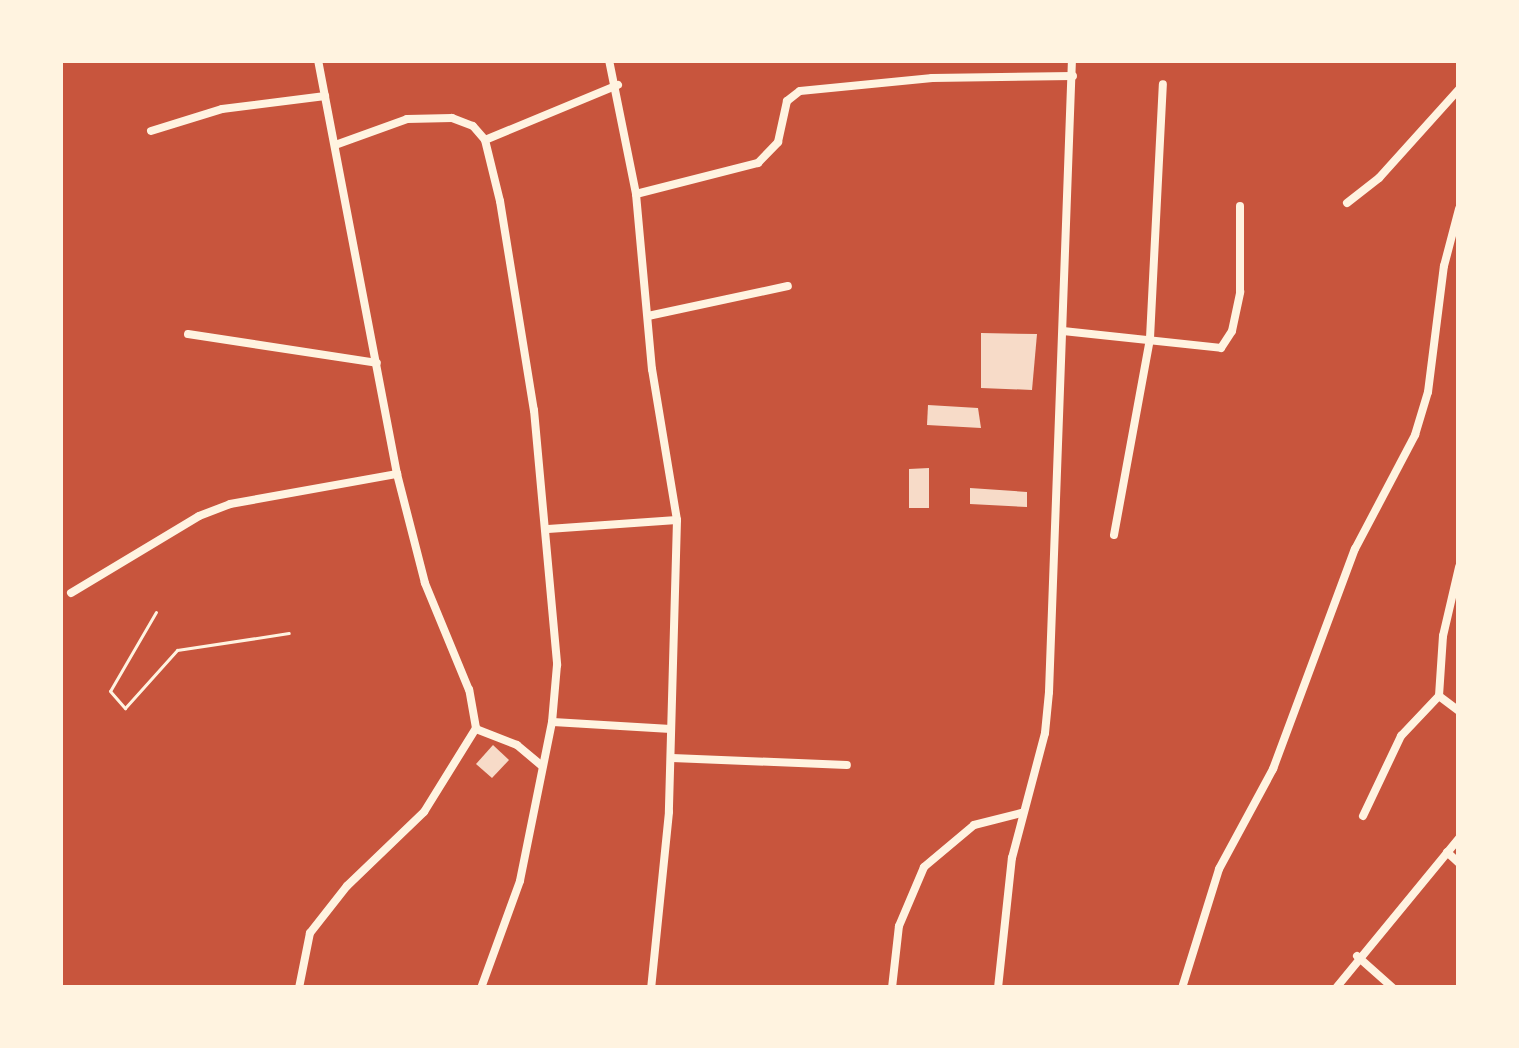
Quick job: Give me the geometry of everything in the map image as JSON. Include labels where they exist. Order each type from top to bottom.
[{"type":"street","points":[[299,988],[310,933],[347,886],[424,812],[476,728],[469,690],[425,583],[397,474],[338,144],[318,60]]},
{"type":"street","points":[[609,60],[618,86],[636,194],[677,520],[672,758],[650,988]]},
{"type":"street","points":[[998,988],[1021,812],[1045,733],[1051,675],[1072,60]]},
{"type":"street","points":[[636,194],[758,163],[778,142],[787,101],[800,91],[932,78],[1073,76]]},
{"type":"street","points":[[1114,535],[1150,338],[1163,84]]},
{"type":"street","points":[[485,140],[618,86]]},
{"type":"street","points":[[1347,203],[1379,178],[1459,89]]},
{"type":"street","points":[[151,131],[222,110],[325,96]]},
{"type":"street","points":[[338,144],[407,119],[434,116],[473,126],[485,140],[527,364],[548,529],[557,665],[552,722],[520,881],[481,988]]},
{"type":"street","points":[[1063,332],[1209,348],[1226,343],[1244,262],[1240,206]]},
{"type":"street","points":[[1182,988],[1219,869],[1273,769],[1347,570],[1423,414],[1444,266],[1459,208]]},
{"type":"street","points":[[648,316],[788,286]]},
{"type":"street","points":[[188,334],[377,363]]},
{"type":"street","points":[[71,592],[199,516],[230,504],[397,474]]},
{"type":"street","points":[[548,529],[677,520]]},
{"type":"street","points":[[1363,816],[1401,736],[1439,696],[1443,636],[1459,567]]},
{"type":"street","points":[[1439,696],[1459,711]]},
{"type":"street","points":[[552,722],[671,729]]},
{"type":"street","points":[[476,728],[517,745],[542,766]]},
{"type":"street","points":[[672,758],[847,765]]},
{"type":"street","points":[[892,988],[899,926],[924,867],[974,825],[1021,812]]},
{"type":"street","points":[[1336,988],[1459,838]]},
{"type":"street","points":[[1447,852],[1459,863]]},
{"type":"street","points":[[1358,956],[1393,988]]},
{"type":"path","points":[[156,612],[110,691],[125,709],[177,650],[290,634]]},
{"type":"building","points":[[981,333],[1037,334],[1032,390],[981,388]]},
{"type":"building","points":[[928,405],[978,408],[981,428],[927,425]]},
{"type":"building","points":[[929,468],[929,508],[909,508],[909,469]]},
{"type":"building","points":[[970,488],[1027,492],[1027,507],[970,504]]},
{"type":"building","points":[[493,745],[509,760],[492,778],[476,764]]}]
